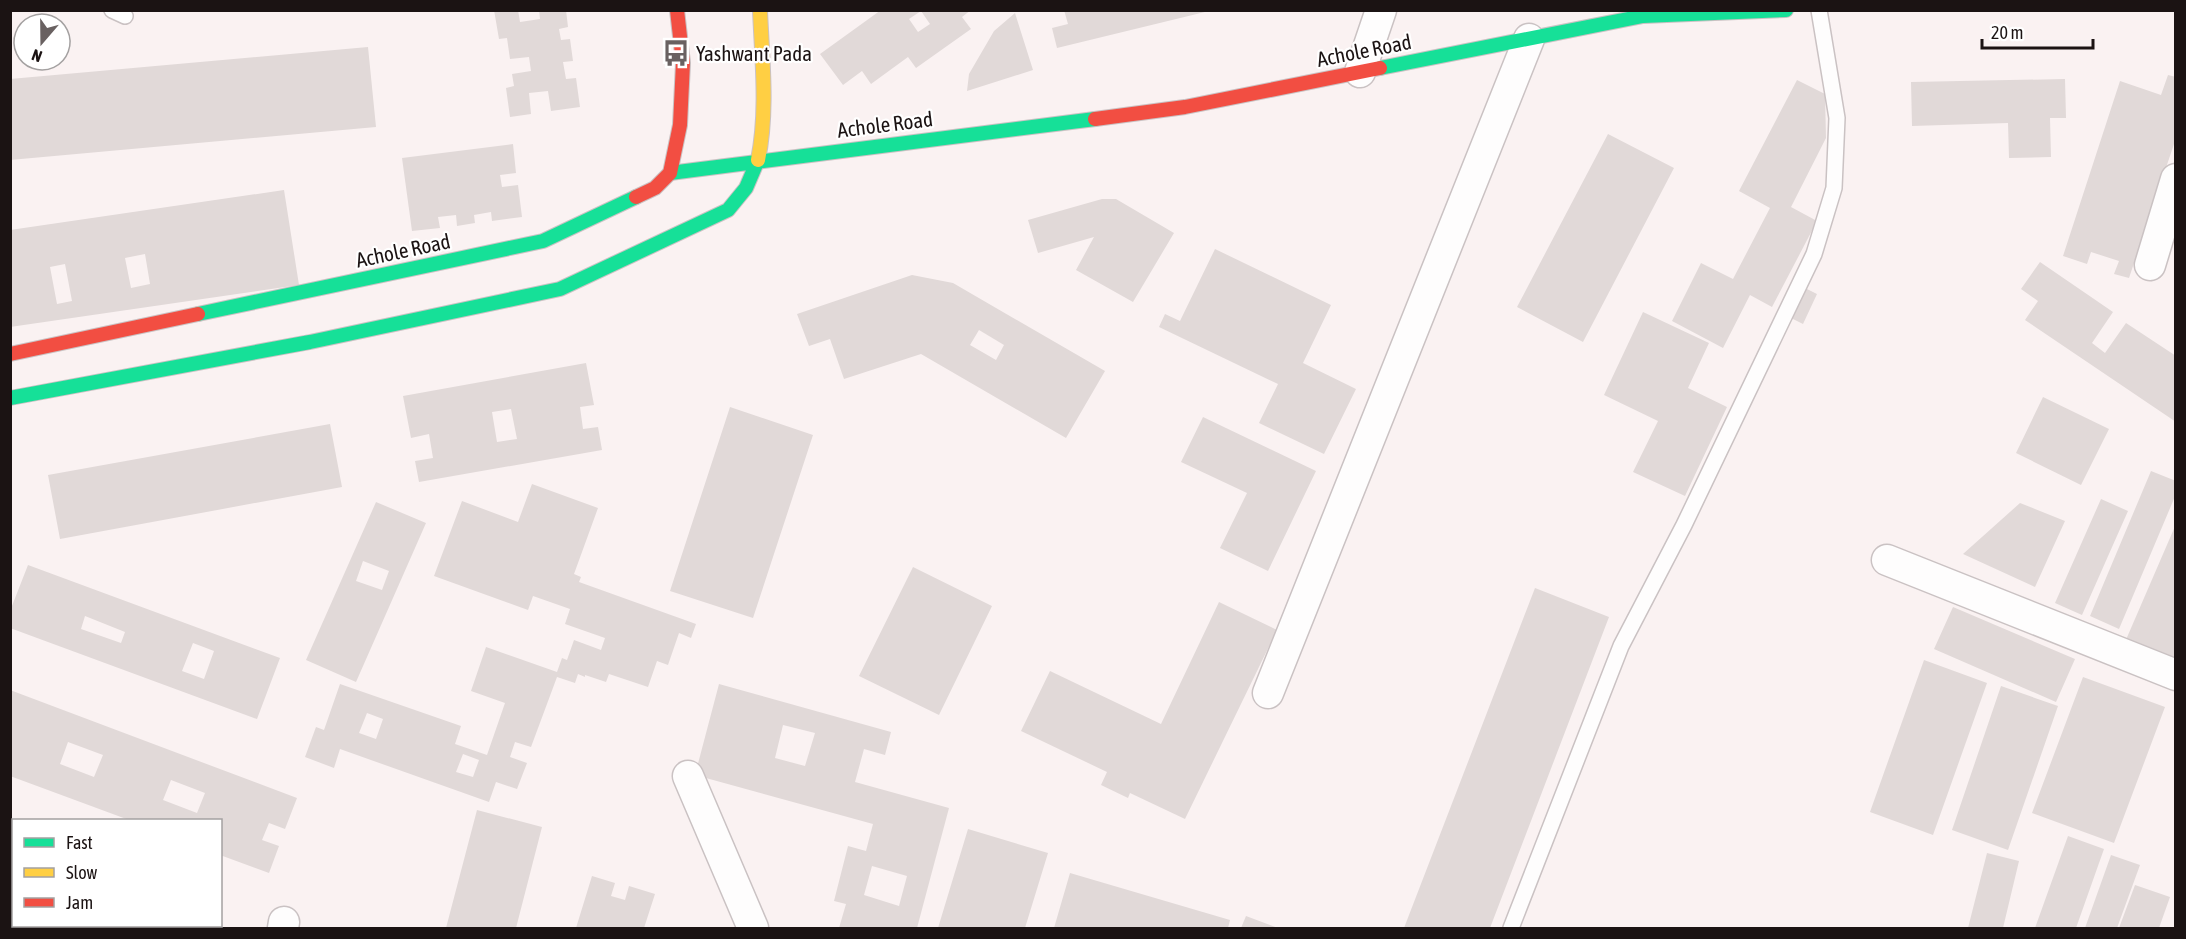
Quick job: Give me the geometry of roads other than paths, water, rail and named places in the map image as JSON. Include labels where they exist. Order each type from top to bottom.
[{"type":"main road","points":[[670,173],[680,125],[683,63],[677,10]]},
{"type":"main road","points":[[10,398],[310,342],[560,288],[728,210],[746,188],[758,162],[763,90],[760,10]]},
{"type":"main road","name":"Achole Road","points":[[10,354],[543,241],[655,188],[670,173],[1185,107],[1530,39],[1643,14],[1786,10]]},
{"type":"street","points":[[1360,72],[1382,10]]},
{"type":"street","points":[[1268,693],[1530,39]]},
{"type":"street","points":[[2150,265],[2175,179]]},
{"type":"street","points":[[1887,560],[2175,675]]},
{"type":"street","points":[[688,776],[753,928]]},
{"type":"lane","points":[[1511,928],[1621,646],[1683,525],[1814,254],[1834,188],[1837,118],[1819,10]]},
{"type":"place","name":"Yashwant Pada","points":[[676,53]]}]
